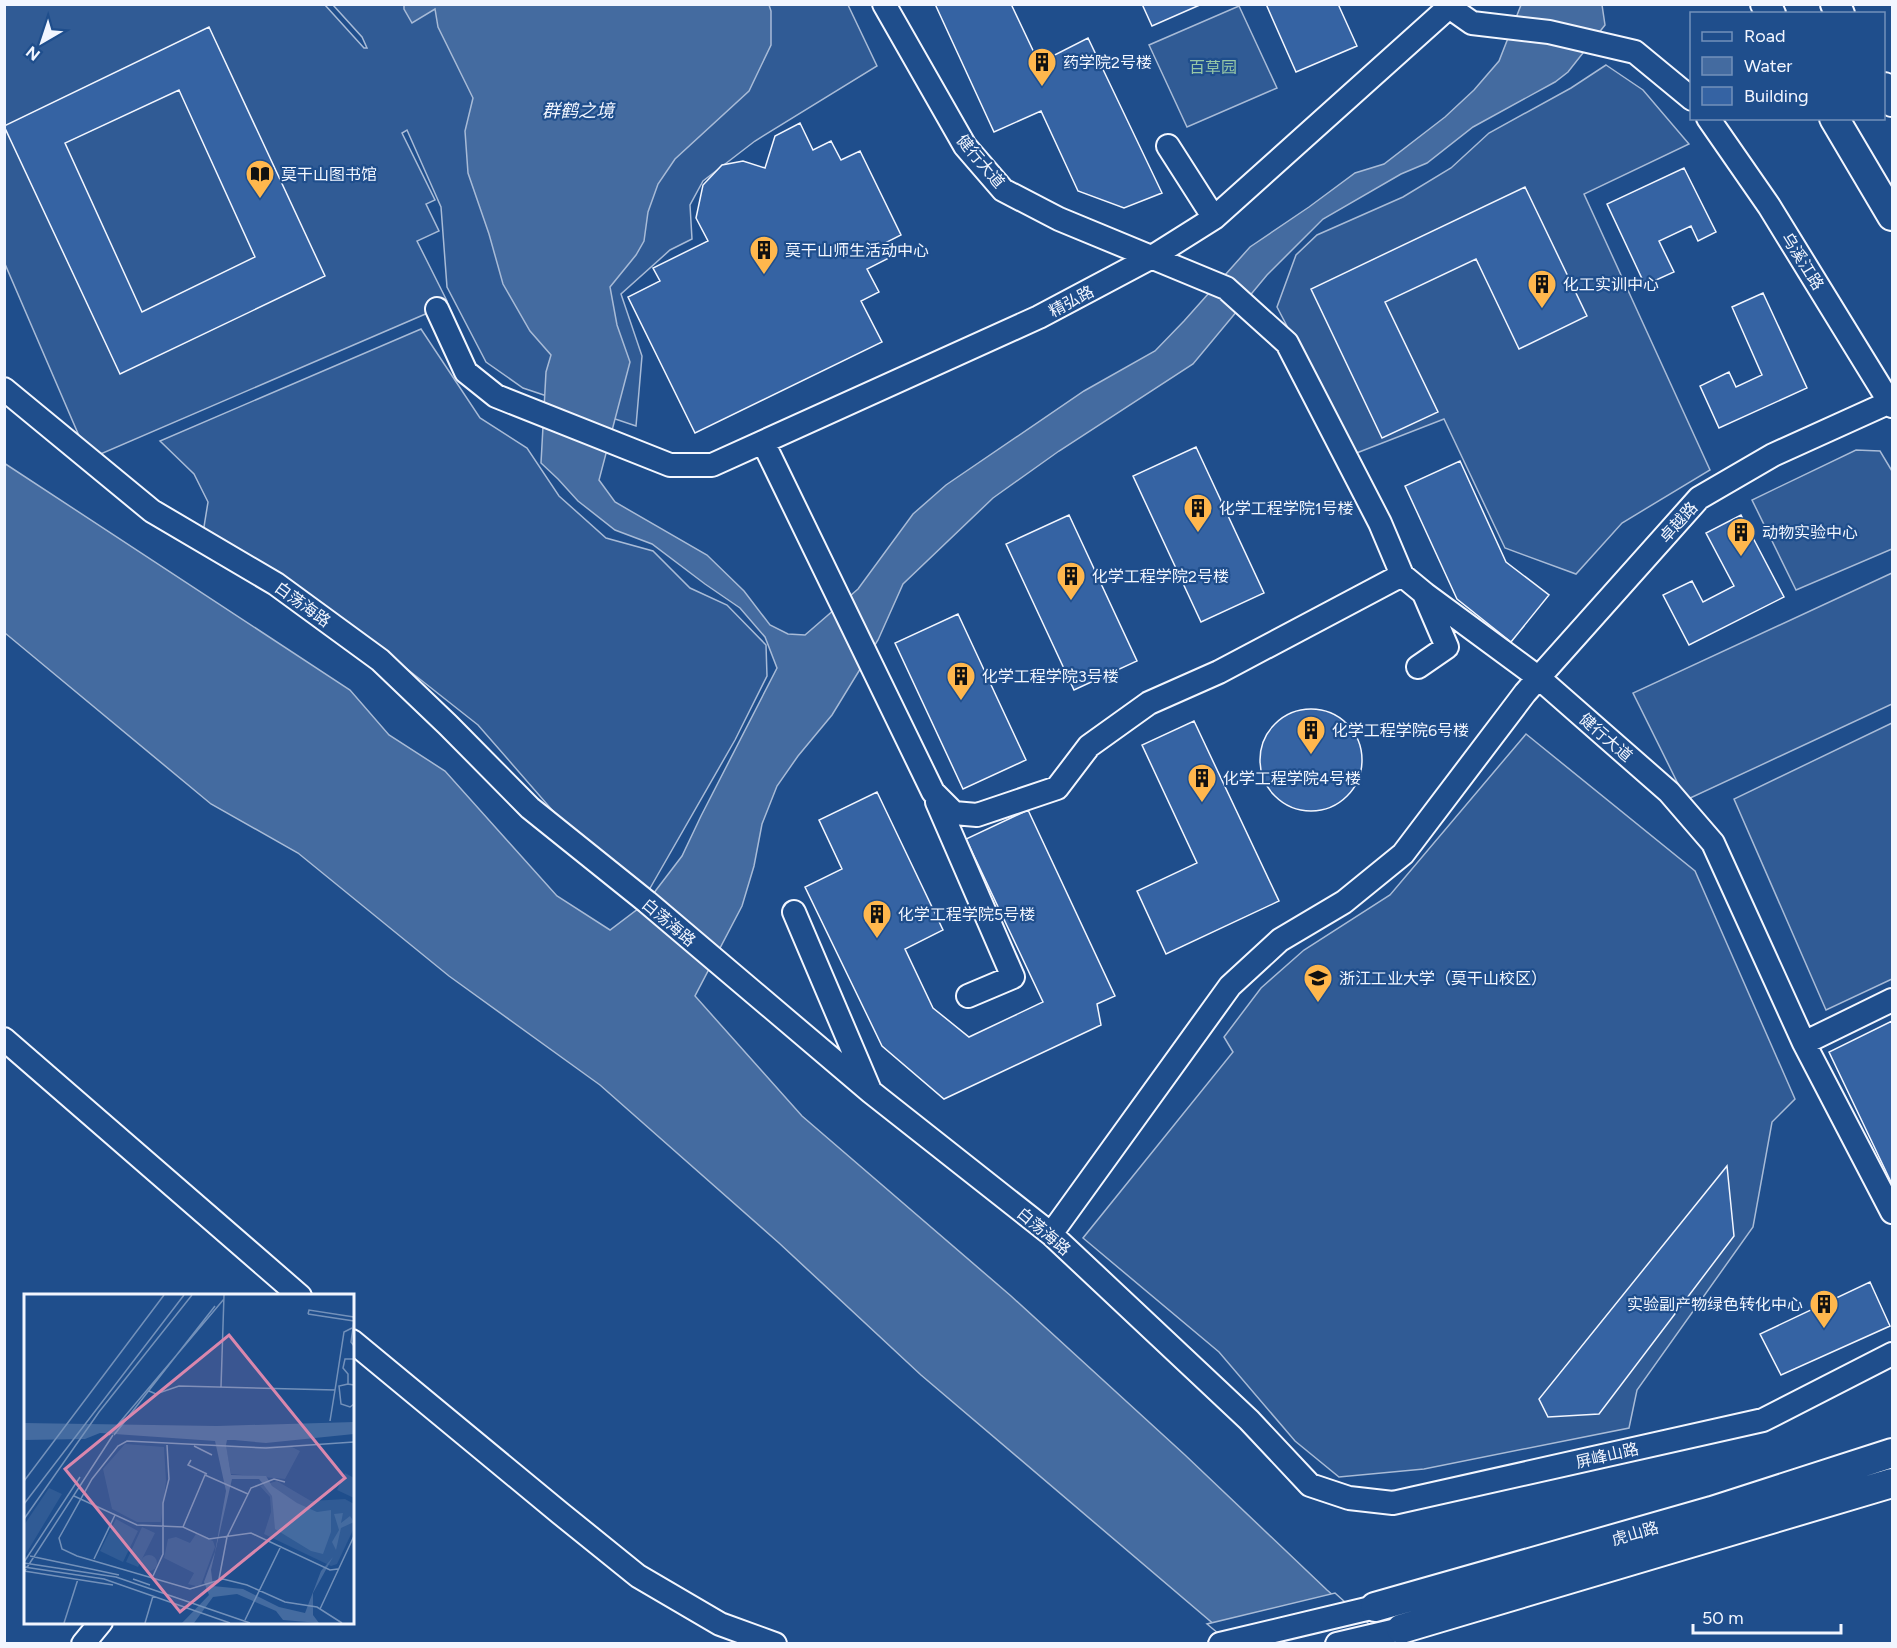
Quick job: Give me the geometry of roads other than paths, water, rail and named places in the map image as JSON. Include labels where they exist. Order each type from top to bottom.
[{"type":"main road","points":[[1885,89],[1893,102]]},
{"type":"main road","points":[[1835,120],[1893,216]]},
{"type":"main road","name":"虎山路","points":[[1375,1607],[1712,1511],[1893,1453]]},
{"type":"main road","name":"虎山路","points":[[1401,1629],[1893,1483]]},
{"type":"street","name":"健行大道","points":[[884,4],[964,146],[1003,190],[1059,219],[1226,288],[1287,343],[1380,523],[1402,575],[1539,678],[1669,792],[1713,843],[1804,1043],[1893,1212]]},
{"type":"street","name":"精弘路","points":[[437,309],[466,372],[496,396],[670,465],[712,465],[1039,317],[1152,258],[1214,218],[1447,6]]},
{"type":"street","points":[[1447,6],[1472,23],[1549,32],[1635,52],[1690,97]]},
{"type":"street","name":"乌溪江路","points":[[1709,120],[1768,206],[1891,404]]},
{"type":"street","points":[[1168,146],[1214,218]]},
{"type":"street","name":"白荡海路","points":[[4,389],[152,511],[276,584],[381,660],[530,808],[646,902],[871,1092],[1051,1234],[1249,1420],[1310,1485]]},
{"type":"street","name":"卓越路","points":[[1051,1234],[1230,986],[1280,940],[1344,903],[1403,854],[1525,693],[1699,498],[1773,455],[1891,404]]},
{"type":"street","points":[[763,442],[933,792],[1012,977],[969,996]]},
{"type":"street","points":[[933,792],[954,813],[977,815],[1057,788],[1089,746],[1149,703],[1219,672],[1402,575]]},
{"type":"street","points":[[1418,667],[1447,647],[1425,594]]},
{"type":"street","points":[[794,912],[871,1092]]},
{"type":"street","points":[[1804,1043],[1893,1000]]},
{"type":"street","points":[[4,1039],[298,1294]]},
{"type":"street","points":[[354,1343],[638,1576],[720,1624],[775,1644]]},
{"type":"street","name":"屏峰山路","points":[[1310,1485],[1350,1498],[1394,1503],[1763,1420],[1893,1354]]},
{"type":"street","points":[[1220,1644],[1375,1607]]},
{"type":"street","points":[[83,1644],[100,1624]]},
{"type":"street","points":[[1337,1644],[1401,1629]]},
{"type":"water","name":"群鹤之境","points":[[404,5],[769,5],[771,45],[749,91],[675,159],[658,184],[648,212],[644,241],[636,255],[610,287],[617,325],[630,362],[599,480],[615,502],[707,555],[744,591],[770,625],[788,634],[805,635],[858,589],[913,514],[946,485],[1084,391],[1155,351],[1250,247],[1355,173],[1384,164],[1445,117],[1474,90],[1499,61],[1521,5],[1602,5],[1605,25],[1568,72],[1555,82],[1473,127],[1427,163],[1401,174],[1323,219],[1267,275],[1193,364],[1059,451],[993,498],[903,584],[878,640],[832,715],[777,786],[762,824],[754,866],[742,906],[695,996],[802,1116],[1011,1296],[1185,1455],[1327,1590],[1388,1643],[1236,1643],[921,1375],[779,1243],[600,1085],[449,976],[298,853],[211,804],[5,633],[4,463],[350,690],[389,735],[445,771],[557,896],[610,930],[647,902],[682,856],[777,668],[765,637],[740,608],[652,544],[615,530],[578,501],[541,463],[546,372],[551,355],[530,331],[503,284],[468,173],[465,131],[473,98],[438,27],[435,9],[412,23]]},
{"type":"place","name":"药学院2号楼","points":[[1042,88]]},
{"type":"place","name":"莫干山图书馆","points":[[260,200]]},
{"type":"place","name":"莫干山师生活动中心","points":[[764,276]]},
{"type":"place","name":"化工实训中心","points":[[1542,310]]},
{"type":"place","name":"化学工程学院1号楼","points":[[1198,534]]},
{"type":"place","name":"动物实验中心","points":[[1741,558]]},
{"type":"place","name":"化学工程学院2号楼","points":[[1071,602]]},
{"type":"place","name":"化学工程学院3号楼","points":[[961,702]]},
{"type":"place","name":"化学工程学院6号楼","points":[[1311,756]]},
{"type":"place","name":"化学工程学院4号楼","points":[[1202,804]]},
{"type":"place","name":"化学工程学院5号楼","points":[[877,940]]},
{"type":"place","name":"浙江工业大学（莫干山校区）","points":[[1318,1004]]},
{"type":"place","name":"实验副产物绿色转化中心","points":[[1824,1330]]},
{"type":"park label","name":"百草园","points":[[1213,67]]}]
